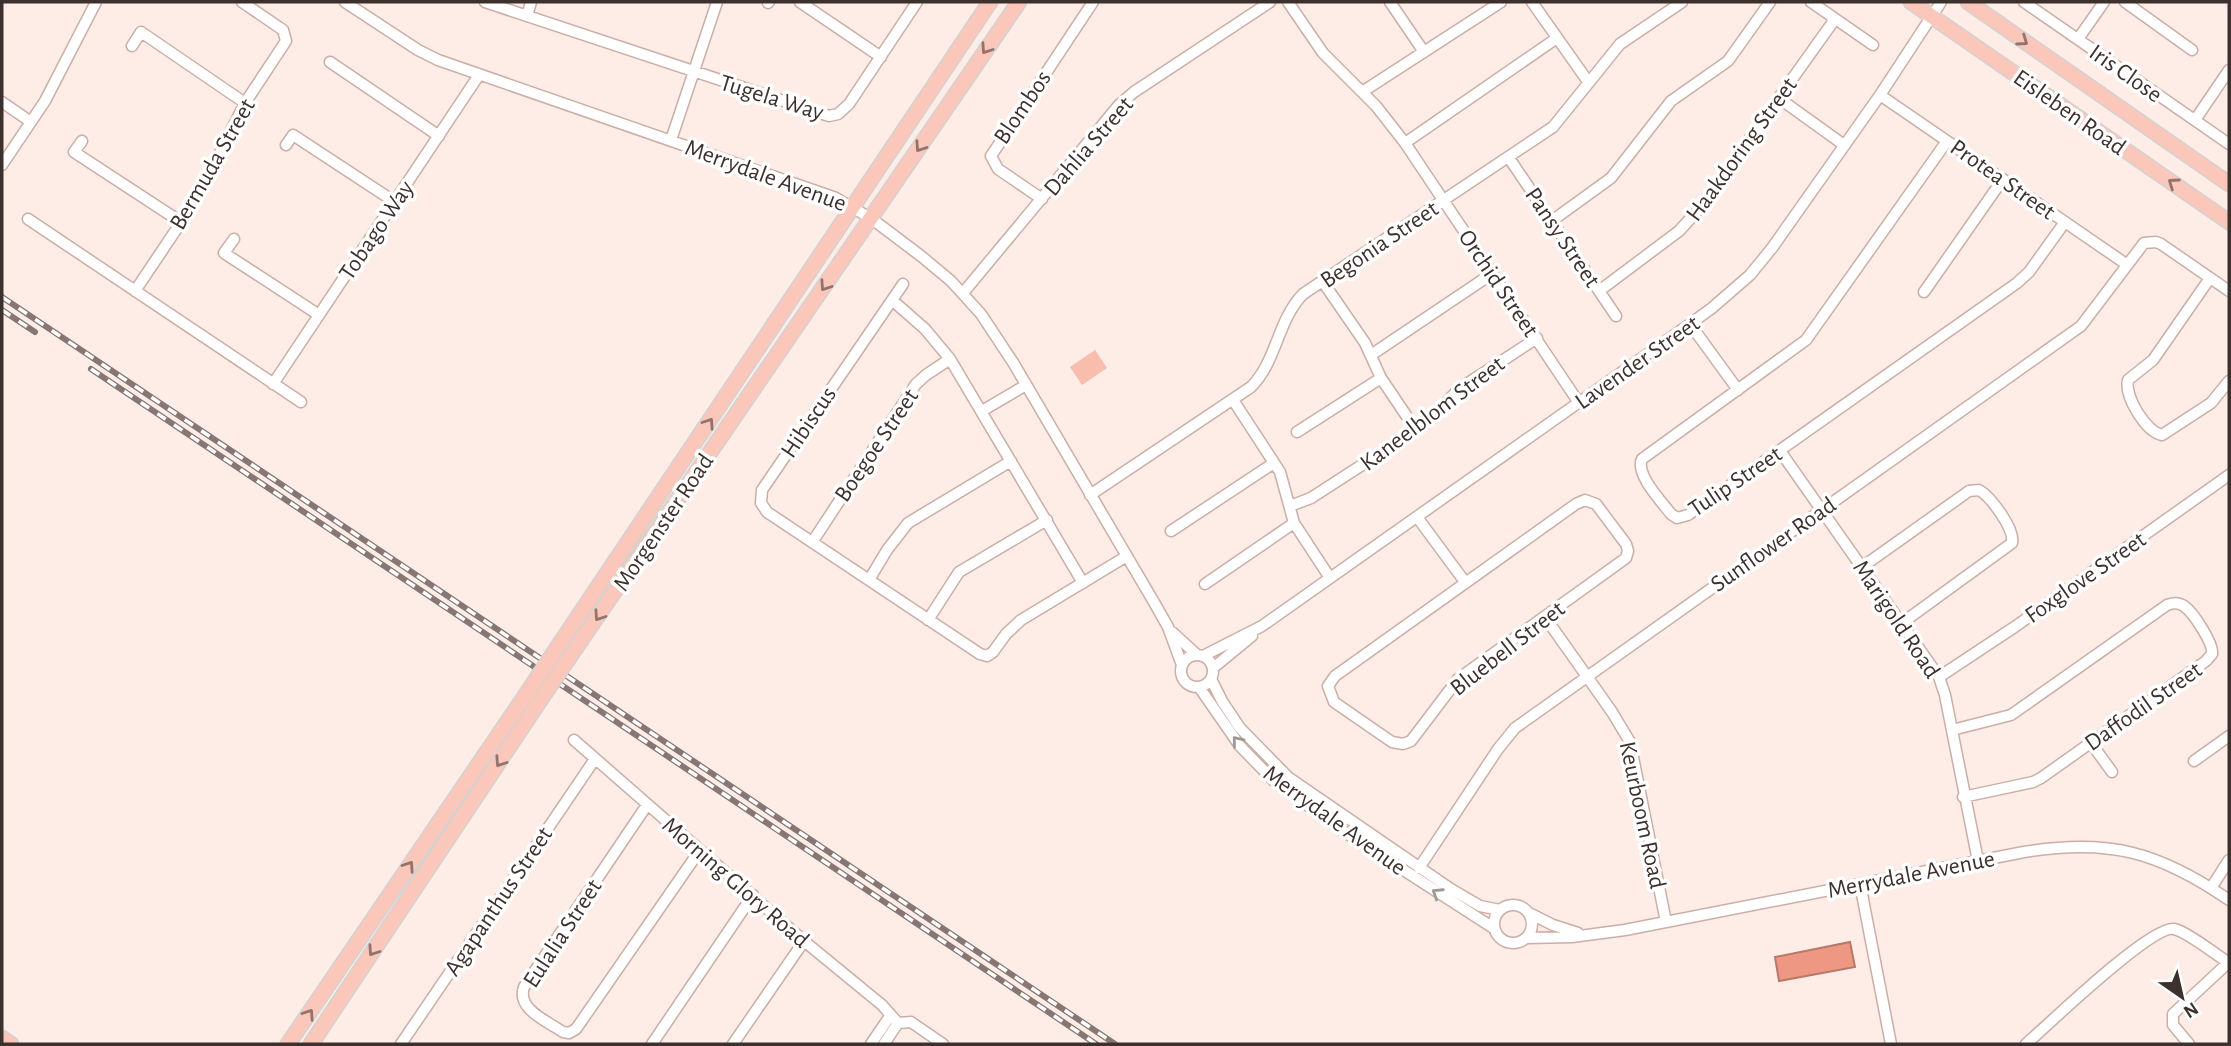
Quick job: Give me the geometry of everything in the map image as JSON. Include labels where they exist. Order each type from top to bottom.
[{"type":"main road","name":"Morgenster Road","points":[[288,1044],[562,642],[990,2]]},
{"type":"main road","name":"Morgenster Road","points":[[311,1044],[573,652],[1019,2]]},
{"type":"main road","name":"Eisleben Road","points":[[1911,2],[2229,222]]},
{"type":"main road","name":"Eisleben Road","points":[[1968,2],[2229,184]]},
{"type":"main road","points":[[2,1038],[11,1044]]},
{"type":"street","points":[[2,165],[61,73],[96,2]]},
{"type":"street","name":"Bermuda Street","points":[[135,291],[198,197],[246,103],[282,48],[285,35],[276,25],[242,2]]},
{"type":"street","name":"Merrydale Avenue","points":[[345,2],[438,60],[804,186],[852,206],[922,256],[963,293],[993,330],[1168,627],[1182,665]]},
{"type":"street","points":[[485,2],[694,72]]},
{"type":"street","points":[[527,16],[531,2]]},
{"type":"street","points":[[671,140],[717,2]]},
{"type":"street","points":[[800,2],[881,57]]},
{"type":"street","name":"Tugela Way","points":[[694,72],[814,113],[833,116],[842,112],[849,104],[917,2]]},
{"type":"street","name":"Blombos","points":[[1042,199],[998,169],[991,156],[1093,2]]},
{"type":"street","name":"Dahlia Street","points":[[963,293],[1108,117],[1127,98],[1270,2]]},
{"type":"street","name":"Orchid Street","points":[[1288,2],[1324,53],[1388,119],[1579,403]]},
{"type":"street","points":[[1390,2],[1424,52]]},
{"type":"street","points":[[1362,92],[1501,2]]},
{"type":"street","name":"Begonia Street","points":[[1090,495],[1251,387],[1265,370],[1292,307],[1303,294],[1553,127],[1620,44],[1682,2]]},
{"type":"street","points":[[1552,220],[1611,178],[1671,102],[1728,61],[1770,2]]},
{"type":"street","points":[[1811,2],[1872,45]]},
{"type":"street","name":"Lavender Street","points":[[1212,674],[1262,626],[1690,324],[1750,275],[1880,95],[1941,2]]},
{"type":"street","name":"Iris Close","points":[[2024,2],[2229,144]]},
{"type":"street","points":[[2078,39],[2104,2]]},
{"type":"street","points":[[2125,2],[2192,50]]},
{"type":"street","points":[[1539,4],[1558,38],[1589,83]]},
{"type":"street","name":"Haakdoring Street","points":[[1599,290],[1650,255],[1688,223],[1721,183],[1835,19]]},
{"type":"street","points":[[132,46],[141,32],[246,103]]},
{"type":"street","points":[[1405,143],[1558,38]]},
{"type":"street","points":[[330,62],[439,136]]},
{"type":"street","points":[[2195,120],[2226,83],[2229,70]]},
{"type":"street","name":"Tobago Way","points":[[273,384],[479,75]]},
{"type":"street","name":"Protea Street","points":[[1880,95],[2126,264]]},
{"type":"street","points":[[1780,99],[1844,145]]},
{"type":"street","points":[[2,102],[31,122]]},
{"type":"street","points":[[286,145],[293,135],[395,202]]},
{"type":"street","points":[[82,141],[74,152],[181,222]]},
{"type":"street","name":"Tulip Street","points":[[1947,141],[1810,336],[1645,455],[1639,464],[1642,474],[1671,514],[1680,518],[1688,515],[2017,284],[2029,272],[2065,222]]},
{"type":"street","name":"Pansy Street","points":[[1508,158],[1616,316]]},
{"type":"street","points":[[1924,292],[2003,179]]},
{"type":"street","points":[[28,219],[300,402]]},
{"type":"street","points":[[234,239],[224,253],[319,315]]},
{"type":"street","name":"Sunflower Road","points":[[1419,868],[1498,749],[1515,728],[2081,326],[2140,246],[2149,242],[2161,244],[2210,278]]},
{"type":"street","points":[[1371,355],[1493,273]]},
{"type":"street","points":[[2229,291],[2210,278],[2154,359],[2128,380],[2127,391],[2152,432],[2162,435],[2211,403],[2229,381]]},
{"type":"street","points":[[1323,282],[1416,430]]},
{"type":"street","name":"Hibiscus","points":[[902,284],[762,491],[761,503],[767,512],[986,656],[993,652],[1021,620],[1126,556]]},
{"type":"street","points":[[892,300],[925,329],[950,359],[1083,583]]},
{"type":"street","points":[[1690,324],[1738,390]]},
{"type":"street","name":"Kaneelblom Street","points":[[1290,506],[1311,498],[1416,430],[1430,420],[1459,389],[1537,338]]},
{"type":"street","name":"Boegoe Street","points":[[813,541],[916,384],[950,359]]},
{"type":"street","points":[[1297,432],[1381,378]]},
{"type":"street","points":[[982,411],[1026,385]]},
{"type":"street","points":[[1233,400],[1274,463],[1284,483],[1294,523],[1330,578]]},
{"type":"street","name":"Marigold Road","points":[[1780,450],[1939,677],[1978,861]]},
{"type":"street","points":[[869,580],[893,541],[908,523],[1011,461]]},
{"type":"street","points":[[1171,531],[1274,463]]},
{"type":"street","name":"Foxglove Street","points":[[1939,677],[2016,626],[2229,475]]},
{"type":"street","points":[[1862,567],[1969,491],[1979,490],[1987,495],[2012,532],[2009,548],[1902,623]]},
{"type":"street","name":"Bluebell Street","points":[[1585,500],[1593,501],[1626,544],[1628,554],[1620,564],[1545,617],[1458,679],[1415,738],[1407,743],[1392,742],[1334,702],[1328,686],[1335,676],[1576,504],[1585,500]]},
{"type":"street","points":[[1417,517],[1465,582]]},
{"type":"street","points":[[928,620],[959,572],[1047,520]]},
{"type":"street","points":[[1205,584],[1294,523]]},
{"type":"street","name":"Daffodil Street","points":[[1952,730],[2005,718],[2167,605],[2178,603],[2185,607],[2212,645],[2210,657],[2033,782],[1964,797]]},
{"type":"street","name":"Keurboom Road","points":[[1545,617],[1630,742],[1666,922]]},
{"type":"street","name":"Lavender Street","points":[[1200,655],[1262,626]]},
{"type":"street","name":"Merrydale Avenue","points":[[1168,627],[1200,655]]},
{"type":"street","points":[[1200,655],[1212,674],[1204,686],[1199,687],[1185,682],[1180,673],[1182,665],[1188,658],[1200,655]]},
{"type":"street","name":"Merrydale Avenue","points":[[1212,674],[1222,701],[1248,737],[1282,772],[1419,868],[1480,906],[1500,910]]},
{"type":"street","name":"Merrydale Avenue","points":[[1199,687],[1251,757],[1274,781],[1315,811],[1495,929]]},
{"type":"street","points":[[2194,761],[2229,736]]},
{"type":"street","name":"Morning Glory Road","points":[[575,740],[894,1019]]},
{"type":"street","points":[[2091,743],[2112,772]]},
{"type":"street","name":"Agapanthus Street","points":[[401,1044],[595,759]]},
{"type":"street","points":[[1315,797],[1315,811]]},
{"type":"street","name":"Eulalia Street","points":[[647,805],[524,987],[522,999],[526,1007],[563,1032],[569,1033],[576,1029],[700,850]]},
{"type":"street","name":"Merrydale Avenue","points":[[1526,938],[1609,933],[2042,849],[2078,846],[2143,854],[2166,863],[2229,900]]},
{"type":"street","points":[[2211,888],[2229,860]]},
{"type":"street","points":[[1860,884],[1891,1044]]},
{"type":"street","points":[[652,1044],[752,895]]},
{"type":"street","points":[[1515,905],[1529,913],[1532,924],[1526,938],[1520,942],[1509,942],[1500,937],[1495,929],[1495,918],[1500,910],[1515,905]]},
{"type":"street","name":"Merrydale Avenue","points":[[1529,913],[1561,929],[1584,934]]},
{"type":"street","points":[[2026,1044],[2135,948],[2162,930],[2177,929],[2229,963],[2173,1014],[2173,1025],[2189,1044]]},
{"type":"street","points":[[733,1044],[804,941]]},
{"type":"street","points":[[871,1044],[894,1019]]},
{"type":"street","points":[[884,1044],[894,1019]]},
{"type":"street","points":[[894,1019],[911,1022],[943,1044]]},
{"type":"shaded area","points":[[1095,350],[1107,368],[1082,385],[1070,367]]},
{"type":"shaded area","points":[[1850,942],[1855,967],[1779,981],[1775,957]]},
{"type":"railway","points":[[2,297],[1115,1044]]},
{"type":"railway","points":[[2,310],[35,332]]},
{"type":"railway","points":[[91,369],[1096,1044]]}]
